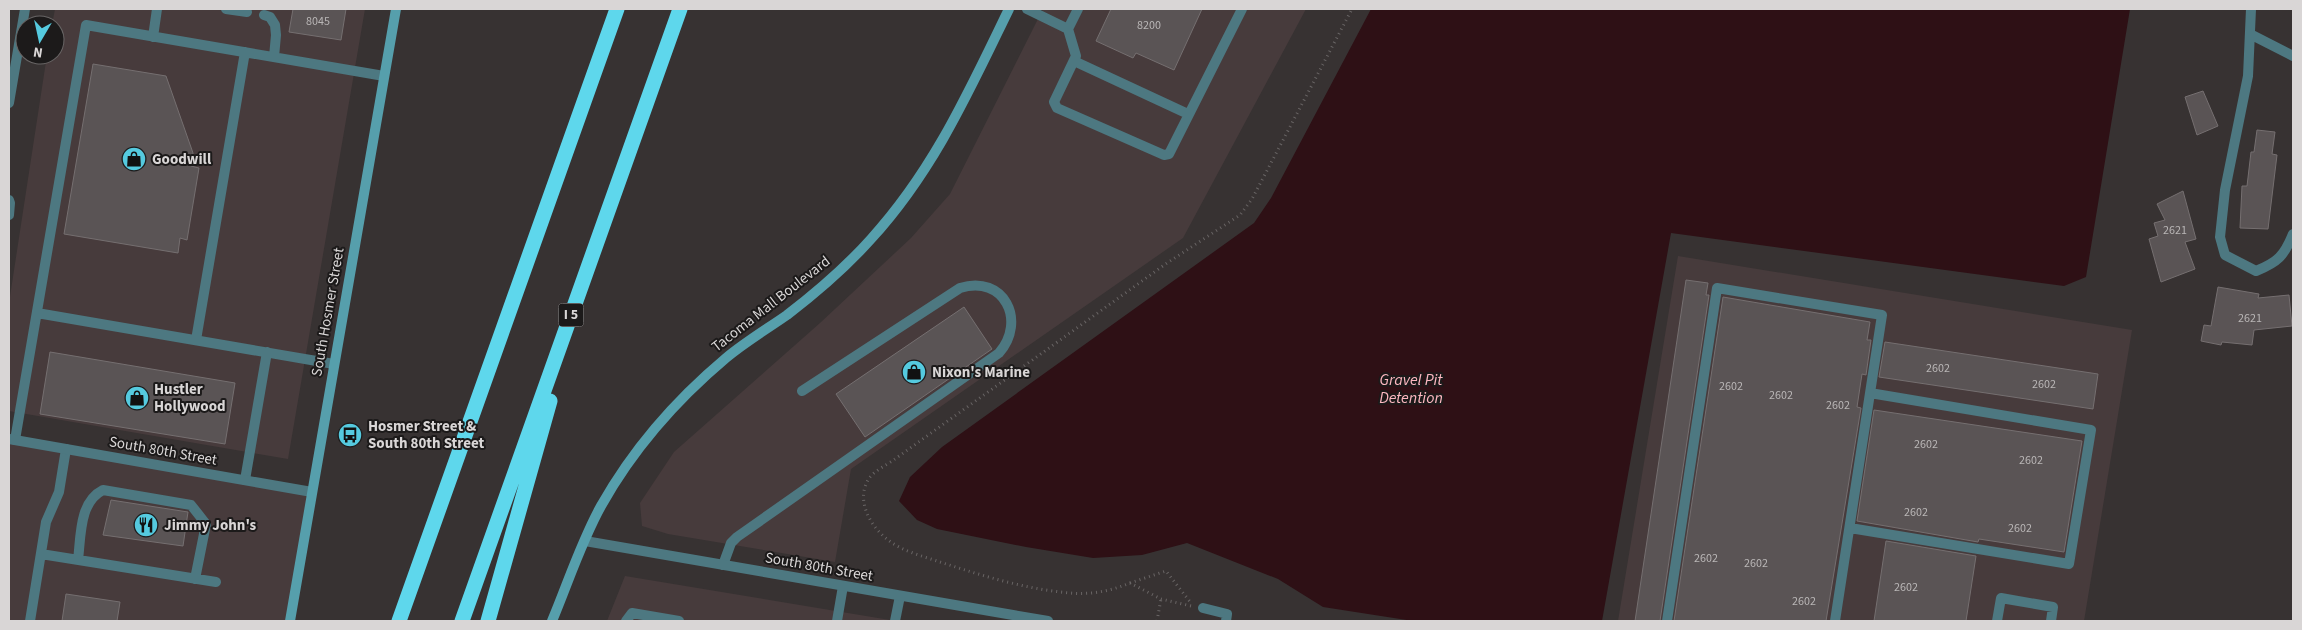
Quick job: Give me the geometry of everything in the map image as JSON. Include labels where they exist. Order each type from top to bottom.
[{"type":"highway","points":[[399,621],[617,9]]},
{"type":"highway","name":"I 5","points":[[462,621],[680,9]]},
{"type":"highway","points":[[488,621],[587,271]]},
{"type":"main road","name":"South Hosmer Street","points":[[290,621],[396,9]]},
{"type":"main road","name":"Tacoma Mall Boulevard","points":[[552,621],[600,508],[622,472],[657,425],[679,400],[729,356],[816,292],[844,267],[895,212],[938,150],[957,117],[1009,9]]},
{"type":"street","points":[[9,103],[24,9]]},
{"type":"street","points":[[153,37],[157,9]]},
{"type":"street","points":[[226,9],[247,12]]},
{"type":"street","points":[[1027,9],[1068,29]]},
{"type":"street","points":[[1078,9],[1068,29],[1076,56],[1054,102],[1057,108],[1164,155],[1169,154],[1242,9]]},
{"type":"street","points":[[2251,9],[2248,76],[2225,190],[2220,237],[2225,255],[2256,271],[2275,264],[2287,250],[2293,234]]},
{"type":"street","points":[[264,15],[270,17],[275,25],[274,57]]},
{"type":"street","points":[[12,440],[37,313],[86,25],[384,76]]},
{"type":"street","points":[[2250,34],[2293,56]]},
{"type":"street","points":[[196,340],[245,52]]},
{"type":"street","points":[[1074,61],[1188,114]]},
{"type":"street","points":[[9,200],[9,216]]},
{"type":"street","points":[[723,565],[731,543],[737,537],[999,353],[1009,338],[1012,328],[1012,316],[1009,306],[1003,298],[986,288],[976,286],[960,288],[802,392]]},
{"type":"street","points":[[1667,621],[1717,288],[1882,314],[1836,621]]},
{"type":"street","points":[[37,313],[334,364]]},
{"type":"street","points":[[245,480],[267,352]]},
{"type":"street","points":[[1850,528],[2069,564],[2091,430],[1870,393]]},
{"type":"street","name":"South 80th Street","points":[[12,440],[312,492]]},
{"type":"street","points":[[30,621],[46,522],[59,492],[66,449]]},
{"type":"street","points":[[78,560],[85,508],[93,495],[102,490],[191,505],[206,524],[195,579]]},
{"type":"street","name":"South 80th Street","points":[[585,541],[1048,621]]},
{"type":"street","points":[[41,554],[216,582]]},
{"type":"street","points":[[837,621],[843,586]]},
{"type":"street","points":[[896,621],[900,596]]},
{"type":"street","points":[[1997,621],[2001,598],[2053,607],[2051,621]]},
{"type":"street","points":[[1198,607],[1227,614],[1226,621]]},
{"type":"street","points":[[626,621],[632,613],[679,621]]},
{"type":"path","points":[[1198,607],[1166,571],[1113,591],[1072,593],[1002,581],[906,551],[887,539],[872,522],[864,506],[863,491],[869,478],[1167,263],[1240,215],[1252,199],[1352,9]]},
{"type":"path","points":[[1130,583],[1161,599],[1198,607]]},
{"type":"path","points":[[1157,621],[1161,599]]},
{"type":"shaded area","points":[[55,9],[365,9],[288,459],[9,411],[9,303],[45,65],[65,65],[65,15],[54,15]]},
{"type":"shaded area","points":[[1043,9],[1306,9],[1183,238],[851,469],[835,562],[668,534],[642,526],[640,503],[674,452],[820,323],[911,238],[950,194]]},
{"type":"shaded area","points":[[1678,256],[2132,330],[2084,621],[1618,621]]},
{"type":"shaded area","points":[[9,439],[312,492],[290,621],[9,621]]},
{"type":"shaded area","points":[[625,576],[896,621],[607,621]]},
{"type":"water","name":"Gravel Pit Detention","points":[[1371,9],[2130,9],[2086,277],[2064,286],[1671,233],[1602,621],[1413,621],[1323,607],[1278,579],[1187,543],[1142,555],[1093,558],[937,529],[917,520],[899,501],[910,477],[942,447],[1254,223],[1271,198]]},
{"type":"building","points":[[293,9],[346,9],[341,40],[289,32]]},
{"type":"building","points":[[1111,9],[1202,9],[1174,70],[1136,53],[1133,58],[1096,41]]},
{"type":"building","name":"Goodwill","points":[[93,64],[166,76],[193,153],[191,166],[199,168],[187,240],[180,238],[178,253],[64,234]]},
{"type":"building","points":[[2203,91],[2218,126],[2197,135],[2185,97]]},
{"type":"building","points":[[2257,130],[2275,132],[2272,154],[2277,155],[2268,229],[2240,228],[2242,186],[2247,186],[2251,152],[2254,152]]},
{"type":"building","points":[[2183,191],[2196,239],[2185,242],[2195,269],[2161,282],[2149,239],[2158,236],[2154,223],[2165,220],[2157,204]]},
{"type":"building","points":[[1686,280],[1708,283],[1706,295],[1709,295],[1660,621],[1635,621]]},
{"type":"building","points":[[2218,287],[2259,294],[2258,298],[2289,295],[2292,326],[2254,330],[2252,345],[2222,342],[2221,345],[2201,341],[2204,325],[2211,326]]},
{"type":"building","points":[[1723,297],[1870,322],[1867,340],[1871,340],[1866,375],[1862,374],[1857,407],[1861,408],[1826,621],[1674,621]]},
{"type":"building","name":"Nixon's Marine","points":[[964,307],[992,349],[865,437],[836,394]]},
{"type":"building","points":[[1885,342],[2098,374],[2093,409],[1879,377]]},
{"type":"building","name":"Hustler Hollywood","points":[[50,352],[235,383],[225,444],[40,414]]},
{"type":"building","points":[[1874,410],[2082,441],[2064,552],[1979,539],[1978,542],[1857,521]]},
{"type":"building","name":"Jimmy John's","points":[[111,500],[188,512],[183,546],[103,535]]},
{"type":"building","points":[[1886,541],[1976,556],[1966,621],[1874,621]]},
{"type":"building","points":[[66,594],[120,602],[117,621],[62,621]]},
{"type":"place","name":"Goodwill","points":[[134,159]]},
{"type":"place","name":"Nixon's Marine","points":[[914,372]]},
{"type":"place","name":"Hustler Hollywood","points":[[137,398]]},
{"type":"place","name":"Hosmer Street & South 80th Street","points":[[350,435]]},
{"type":"place","name":"Jimmy John's","points":[[146,525]]}]
